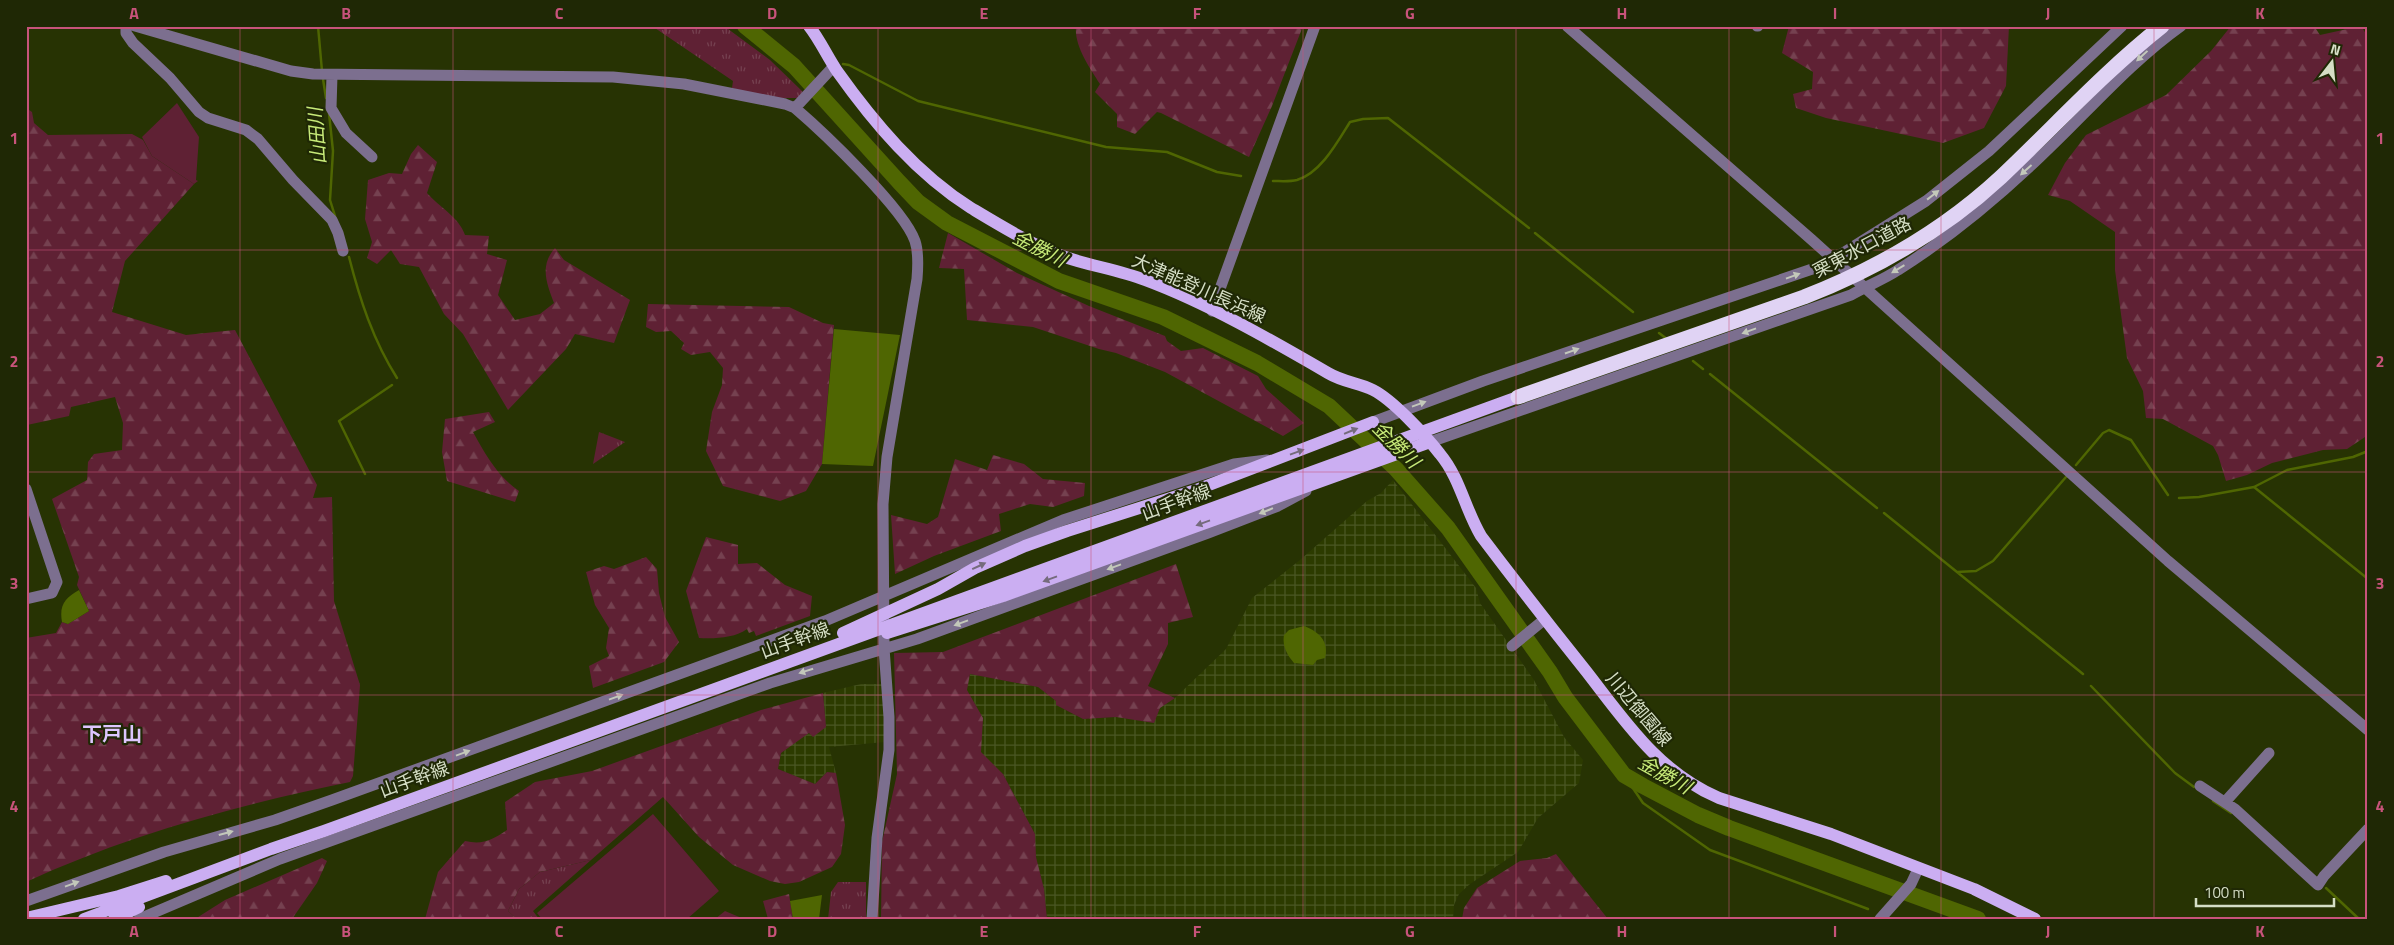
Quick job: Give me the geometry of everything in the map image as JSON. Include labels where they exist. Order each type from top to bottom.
[{"type":"highway","name":"栗東水口道路","points":[[1518,397],[1804,297],[1836,285],[1881,263],[1944,222],[1993,183],[2088,90],[2162,26]]},
{"type":"main road","name":"大津能登川長浜線","points":[[809,26],[832,68],[880,127],[937,184],[970,207],[1033,243],[1066,257],[1144,280],[1296,353],[1338,379],[1376,392],[1399,411],[1430,442]]},
{"type":"main road","name":"山手幹線","points":[[84,919],[202,876],[271,848],[324,831],[857,635],[906,623],[1112,544],[1518,397]]},
{"type":"main road","points":[[753,674],[857,635],[905,604],[938,589],[975,568],[1039,541],[1196,490],[1373,422]]},
{"type":"main road","points":[[906,623],[1003,596],[1430,442]]},
{"type":"main road","name":"川辺御園線","points":[[1430,442],[1454,474],[1471,520],[1480,536],[1645,745],[1662,763],[1704,792],[1740,806],[1831,834],[1917,872],[1974,889],[2035,919]]},
{"type":"main road","points":[[26,918],[119,896],[271,848]]},
{"type":"main road","points":[[114,919],[202,876]]},
{"type":"street","points":[[126,26],[126,33],[133,43],[170,78],[199,112],[208,118],[246,130],[258,139],[293,180],[332,220],[343,252]]},
{"type":"street","points":[[135,26],[291,71],[315,74],[612,77],[684,84],[785,104],[798,104],[832,68]]},
{"type":"street","points":[[1212,311],[1315,26]]},
{"type":"street","points":[[1567,26],[1833,259],[2168,561],[2368,730]]},
{"type":"street","points":[[1373,422],[1399,411],[1780,281],[1833,259],[1926,201],[1989,151],[2122,26]]},
{"type":"street","points":[[1430,442],[1842,298],[1896,272],[1938,244],[1996,197],[2041,156],[2153,46],[2181,26]]},
{"type":"street","points":[[331,75],[331,108],[346,133],[372,157]]},
{"type":"street","points":[[798,104],[813,124],[888,202],[915,241],[917,280],[887,457],[883,504],[884,648],[889,717],[889,750],[877,838],[872,919]]},
{"type":"street","points":[[26,901],[164,852],[275,820],[825,621],[1062,520],[1234,464],[1276,459]]},
{"type":"street","points":[[139,919],[280,859],[770,683],[924,636],[1208,533],[1278,506],[1325,481]]},
{"type":"street","points":[[26,489],[57,582],[52,593],[26,599]]},
{"type":"street","points":[[1512,646],[1545,620]]},
{"type":"street","points":[[2225,802],[2269,753]]},
{"type":"street","points":[[2200,786],[2225,802],[2318,885],[2368,828]]},
{"type":"street","points":[[1880,919],[1917,872]]},
{"type":"shaded area","points":[[834,329],[900,335],[873,466],[822,464]]},
{"type":"shaded area","points":[[1393,480],[1476,588],[1480,603],[1534,680],[1564,737],[1583,760],[1579,783],[1538,818],[1518,852],[1470,884],[1459,894],[1454,905],[1453,919],[1047,919],[1044,889],[1036,857],[1035,834],[1003,774],[980,752],[983,718],[967,690],[970,674],[1038,687],[1056,701],[1056,705],[1083,719],[1116,717],[1154,722],[1160,708],[1175,698],[1226,649],[1252,598],[1300,560],[1367,501],[1381,493]]},
{"type":"shaded area","points":[[79,590],[89,611],[68,624],[62,622],[61,611],[64,603]]},
{"type":"shaded area","points":[[1304,626],[1315,631],[1322,638],[1326,647],[1325,658],[1317,660],[1313,665],[1294,663],[1284,647],[1284,635],[1289,630]]},
{"type":"shaded area","points":[[861,684],[883,684],[885,742],[829,747],[836,773],[827,772],[815,784],[778,769],[781,753],[809,732],[826,727],[823,693]]},
{"type":"shaded area","points":[[822,895],[819,919],[793,919],[790,901]]},
{"type":"green space","points":[[652,26],[724,26],[770,60],[803,92],[798,98],[767,98],[732,88],[733,81]]},
{"type":"green space","points":[[1076,26],[1303,26],[1272,106],[1249,157],[1157,112],[1135,134],[1117,127],[1117,114],[1095,92],[1100,84],[1080,49]]},
{"type":"green space","points":[[1789,26],[2009,26],[2006,86],[1984,128],[1943,143],[1826,118],[1796,108],[1793,94],[1812,89],[1813,72],[1782,53]]},
{"type":"green space","points":[[2231,26],[2314,26],[2320,35],[2361,26],[2368,37],[2368,435],[2347,449],[2323,450],[2272,463],[2247,475],[2226,481],[2218,455],[2213,446],[2163,419],[2146,418],[2143,391],[2127,358],[2115,270],[2115,232],[2070,201],[2048,195],[2065,163],[2086,135],[2166,95],[2211,51]]},
{"type":"green space","points":[[177,103],[199,137],[196,180],[198,181],[194,184],[152,156],[142,137]]},
{"type":"green space","points":[[26,108],[32,112],[34,123],[48,135],[132,134],[143,140],[152,156],[194,184],[125,261],[112,312],[186,335],[235,330],[317,485],[313,498],[332,497],[334,601],[360,685],[353,776],[350,782],[268,800],[185,823],[104,850],[26,882],[26,638],[56,633],[62,622],[68,624],[89,611],[77,585],[79,577],[52,499],[87,480],[88,462],[94,454],[122,450],[123,423],[115,397],[71,407],[69,416],[27,425]]},
{"type":"green space","points":[[418,145],[437,162],[427,193],[454,217],[465,235],[489,236],[487,254],[507,260],[498,295],[515,320],[540,314],[554,303],[547,282],[546,268],[550,255],[555,248],[564,260],[630,300],[614,343],[575,334],[566,349],[508,410],[463,334],[444,314],[419,267],[400,264],[391,250],[377,264],[367,258],[372,242],[365,219],[368,180],[389,173],[402,174],[411,154]]},
{"type":"green space","points":[[948,233],[1017,273],[1089,306],[1165,336],[1167,341],[1181,351],[1203,348],[1258,376],[1266,389],[1304,423],[1283,436],[1165,372],[1116,353],[1033,327],[967,320],[964,269],[939,268]]},
{"type":"green space","points":[[648,304],[789,307],[823,323],[834,325],[822,464],[806,491],[780,501],[723,486],[706,451],[712,412],[722,385],[723,368],[710,352],[691,355],[681,349],[684,343],[671,331],[656,332],[646,327]]},
{"type":"green space","points":[[489,412],[495,422],[473,432],[498,472],[519,491],[515,502],[447,481],[442,452],[445,419]]},
{"type":"green space","points":[[599,432],[625,442],[593,464]]},
{"type":"green space","points":[[993,455],[1024,464],[1043,479],[1085,483],[1084,496],[1053,507],[1030,504],[999,514],[1001,531],[934,556],[895,574],[891,515],[927,524],[938,517],[955,459],[987,470]]},
{"type":"green space","points":[[706,537],[738,545],[738,564],[757,563],[785,585],[812,596],[810,616],[756,636],[754,631],[749,633],[747,629],[730,636],[699,638],[686,591]]},
{"type":"green space","points":[[646,557],[657,569],[659,593],[665,617],[679,642],[664,662],[593,688],[589,666],[609,656],[606,648],[609,628],[595,605],[586,572],[604,566],[614,569]]},
{"type":"green space","points":[[1176,564],[1193,617],[1168,623],[1168,644],[1148,686],[1175,698],[1160,708],[1154,723],[1116,717],[1083,719],[1056,705],[1056,701],[1038,687],[970,674],[967,690],[983,718],[981,752],[1003,774],[1035,834],[1036,857],[1044,889],[1047,919],[881,919],[882,842],[897,774],[894,653],[943,652]]},
{"type":"green space","points":[[823,693],[826,727],[813,737],[809,733],[781,753],[778,769],[815,784],[827,772],[836,773],[845,825],[841,854],[832,867],[799,882],[785,884],[770,881],[733,865],[699,837],[663,797],[591,860],[540,872],[519,889],[508,911],[517,919],[425,919],[438,872],[465,841],[487,841],[507,830],[505,802],[535,782],[592,771],[761,710]]},
{"type":"green space","points":[[653,814],[719,891],[687,919],[542,919],[537,913]]},
{"type":"green space","points":[[1556,854],[1608,919],[1462,919],[1464,908],[1477,888],[1520,861],[1547,858]]},
{"type":"green space","points":[[322,858],[327,861],[317,883],[292,919],[195,919],[225,900]]},
{"type":"green space","points":[[591,860],[533,911],[539,919],[517,919],[508,911],[519,889],[540,872]]},
{"type":"green space","points":[[838,882],[866,882],[866,919],[828,919],[831,892]]},
{"type":"green space","points":[[789,894],[793,919],[768,919],[763,901]]},
{"type":"green space","points":[[725,911],[744,919],[715,919]]},
{"type":"waterway","name":"山田川","points":[[318,26],[322,71]]},
{"type":"waterway","name":"金勝川","points":[[745,26],[794,66],[918,202],[947,223],[1059,281],[1163,317],[1257,363],[1329,406],[1396,469],[1448,528],[1550,672],[1565,697],[1624,775],[1698,815],[1729,828],[1978,919]]},
{"type":"waterway","points":[[843,64],[849,65],[918,101],[1106,147],[1167,152],[1217,172],[1241,176]]},
{"type":"waterway","name":"山田川","points":[[323,79],[326,98]]},
{"type":"waterway","name":"山田川","points":[[329,113],[333,151],[330,200],[335,216]]},
{"type":"waterway","points":[[1273,181],[1297,180],[1314,171],[1328,156],[1350,122],[1363,119],[1388,118],[1529,228]]},
{"type":"waterway","points":[[1535,233],[1633,312]]},
{"type":"waterway","name":"山田川","points":[[349,257],[368,319],[388,364],[397,378]]},
{"type":"waterway","points":[[1659,333],[1667,339]]},
{"type":"waterway","points":[[1693,361],[1703,369]]},
{"type":"waterway","points":[[1710,374],[1877,508]]},
{"type":"waterway","name":"山田川","points":[[365,474],[339,421],[392,385]]},
{"type":"waterway","points":[[2076,465],[2103,433],[2109,430],[2131,440],[2168,495]]},
{"type":"waterway","points":[[2179,498],[2199,497],[2254,487],[2287,470],[2353,457],[2368,451]]},
{"type":"waterway","points":[[1884,513],[1957,572],[1976,571],[1993,561],[2066,477]]},
{"type":"waterway","points":[[2254,487],[2368,579]]},
{"type":"waterway","points":[[1957,572],[2083,674]]},
{"type":"waterway","points":[[2091,686],[2175,773],[2194,787]]},
{"type":"waterway","points":[[1624,775],[1643,803],[1710,850],[1868,909]]},
{"type":"waterway","points":[[2213,801],[2231,813]]},
{"type":"waterway","points":[[2326,888],[2359,919]]},
{"type":"district","name":"下戸山","points":[[112,733]]}]
